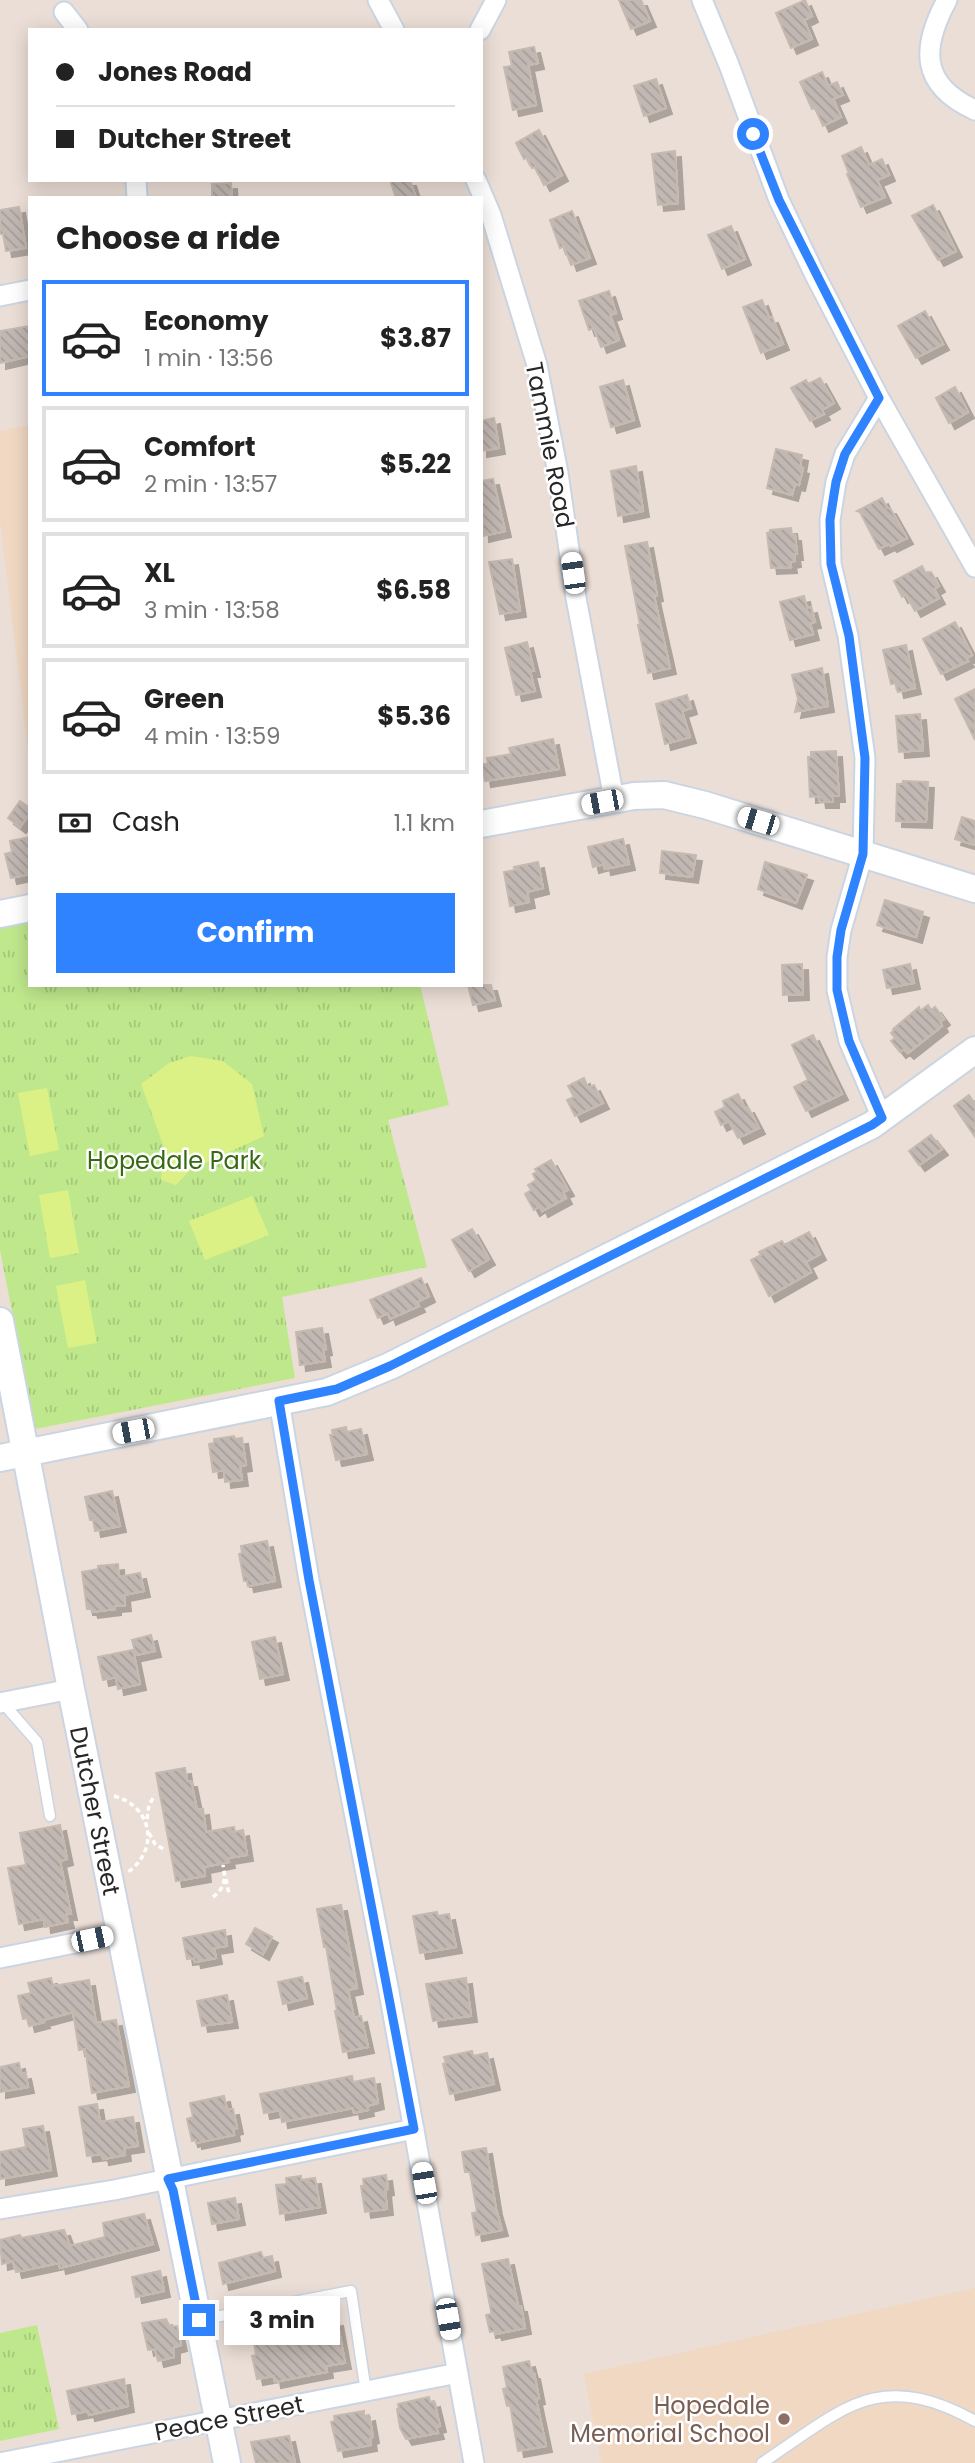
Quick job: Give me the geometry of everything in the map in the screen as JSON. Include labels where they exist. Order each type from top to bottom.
[{"type":"street","points":[[378,0],[393,28]]},
{"type":"street","points":[[481,28],[496,0]]},
{"type":"street","points":[[702,0],[779,200],[879,398],[967,534],[975,567]]},
{"type":"street","points":[[947,0],[931,38],[928,55],[930,66],[948,95],[975,110]]},
{"type":"street","points":[[64,12],[76,28]]},
{"type":"street","name":"Tammie Road","points":[[483,196],[540,377],[558,473],[576,598],[614,799]]},
{"type":"street","points":[[0,296],[28,290]]},
{"type":"street","points":[[879,398],[845,454],[836,482],[830,520],[831,564],[849,636],[865,758],[863,854],[841,930],[837,957],[837,990],[849,1041],[882,1118]]},
{"type":"street","points":[[483,824],[614,799],[647,795],[683,798],[975,889]]},
{"type":"street","points":[[0,914],[28,908]]},
{"type":"street","points":[[13,1455],[337,1389],[390,1366],[859,1132],[975,1049]]},
{"type":"street","name":"Dutcher Street","points":[[0,1321],[13,1455],[71,1689],[227,2463]]},
{"type":"street","points":[[279,1401],[309,1580],[414,2129],[474,2463]]},
{"type":"street","points":[[1,1702],[71,1689]]},
{"type":"street","points":[[0,1958],[120,1934]]},
{"type":"street","points":[[0,2209],[168,2179],[414,2129]]},
{"type":"street","name":"Peace Street","points":[[0,2463],[458,2374]]},
{"type":"lane","points":[[1,1702],[37,1742],[50,1816]]},
{"type":"lane","points":[[199,2320],[351,2291],[366,2392]]},
{"type":"lane","points":[[762,2463],[852,2405],[872,2398],[914,2397],[947,2406],[975,2421]]},
{"type":"path","points":[[109,1795],[127,1800],[139,1810],[155,1844],[165,1850]]},
{"type":"path","points":[[120,1876],[131,1871],[145,1852],[148,1830],[146,1814],[155,1795]]},
{"type":"path","points":[[223,1865],[229,1895]]},
{"type":"path","points":[[213,1897],[223,1887],[225,1874]]},
{"type":"shaded area","points":[[28,425],[28,751],[0,520],[0,431]]},
{"type":"shaded area","name":"Hopedale Memorial School","points":[[975,2288],[975,2463],[601,2463],[584,2374]]},
{"type":"green space","name":"Hopedale Park","points":[[28,920],[28,987],[420,987],[449,1105],[388,1120],[427,1267],[282,1297],[295,1378],[35,1429],[0,1250],[0,926]]},
{"type":"green space","points":[[191,1056],[223,1061],[252,1084],[264,1136],[190,1170],[176,1185],[161,1180],[165,1150],[141,1084],[169,1063]]},
{"type":"green space","points":[[47,1088],[59,1150],[30,1156],[18,1093]]},
{"type":"green space","points":[[68,1190],[79,1253],[50,1258],[39,1195]]},
{"type":"green space","points":[[252,1196],[269,1235],[205,1260],[189,1221]]},
{"type":"green space","points":[[85,1280],[97,1343],[68,1348],[56,1286]]},
{"type":"green space","points":[[37,2325],[59,2429],[0,2441],[0,2333]]},
{"type":"building","points":[[619,0],[641,0],[650,21],[631,29]]},
{"type":"building","points":[[805,0],[812,16],[804,20],[812,39],[791,48],[776,13]]},
{"type":"building","points":[[534,47],[538,63],[528,65],[536,105],[513,110],[504,67],[512,66],[509,52]]},
{"type":"building","points":[[822,72],[828,86],[837,82],[843,95],[833,99],[841,117],[823,126],[800,82]]},
{"type":"building","points":[[656,79],[666,108],[644,116],[634,86]]},
{"type":"building","points":[[539,130],[562,175],[544,185],[535,167],[532,168],[527,157],[524,159],[516,143]]},
{"type":"building","points":[[861,147],[869,165],[882,159],[889,175],[877,180],[885,197],[861,207],[842,156]]},
{"type":"building","points":[[675,151],[678,203],[658,205],[652,154]]},
{"type":"building","points":[[391,182],[411,182],[415,196],[395,196]]},
{"type":"building","points":[[231,183],[232,196],[212,196],[212,184]]},
{"type":"building","points":[[933,205],[956,251],[938,260],[912,216]]},
{"type":"building","points":[[19,207],[26,248],[6,251],[3,234],[0,234],[0,210]]},
{"type":"building","points":[[572,211],[590,258],[571,265],[564,246],[560,248],[550,220]]},
{"type":"building","points":[[731,226],[745,259],[722,269],[708,235]]},
{"type":"building","points":[[609,291],[616,313],[610,315],[619,340],[601,347],[594,328],[589,330],[579,301]]},
{"type":"building","points":[[762,300],[783,344],[761,353],[743,307]]},
{"type":"building","points":[[925,311],[943,344],[916,358],[898,326]]},
{"type":"building","points":[[28,326],[28,356],[0,363],[0,331]]},
{"type":"building","points":[[820,378],[834,403],[822,410],[824,414],[810,421],[791,388],[806,380],[808,384]]},
{"type":"building","points":[[623,380],[634,420],[611,427],[600,387]]},
{"type":"building","points":[[955,387],[968,412],[949,423],[936,398]]},
{"type":"building","points":[[494,418],[499,448],[483,451],[483,421]]},
{"type":"building","points":[[776,449],[802,455],[800,467],[803,468],[799,485],[795,484],[792,495],[767,488]]},
{"type":"building","points":[[636,466],[643,511],[618,516],[611,471]]},
{"type":"building","points":[[493,479],[505,531],[483,536],[483,481]]},
{"type":"building","points":[[882,498],[907,538],[879,549],[857,511]]},
{"type":"building","points":[[791,528],[792,535],[795,535],[795,561],[790,562],[791,567],[771,568],[767,533],[770,530]]},
{"type":"building","points":[[647,542],[657,595],[654,596],[670,668],[648,673],[625,546]]},
{"type":"building","points":[[512,559],[520,611],[500,614],[489,562]]},
{"type":"building","points":[[922,566],[926,574],[931,572],[939,586],[934,589],[939,598],[915,611],[906,595],[902,597],[894,581]]},
{"type":"building","points":[[804,596],[807,608],[811,607],[815,622],[810,623],[813,634],[790,640],[780,602]]},
{"type":"building","points":[[955,622],[972,655],[966,658],[968,661],[941,674],[923,639]]},
{"type":"building","points":[[527,642],[534,671],[530,671],[535,691],[516,695],[505,648]]},
{"type":"building","points":[[906,645],[915,688],[898,692],[896,683],[891,684],[883,650]]},
{"type":"building","points":[[822,668],[828,706],[795,712],[798,699],[792,675]]},
{"type":"building","points":[[975,689],[975,740],[955,699]]},
{"type":"building","points":[[687,695],[691,708],[682,711],[690,737],[665,744],[656,704]]},
{"type":"building","points":[[920,714],[923,750],[899,752],[896,716]]},
{"type":"building","points":[[553,739],[559,769],[485,781],[483,764],[488,764],[487,758],[511,754],[509,748]]},
{"type":"building","points":[[836,751],[839,796],[833,796],[833,802],[820,802],[819,796],[810,797],[808,757],[811,757],[811,752]]},
{"type":"building","points":[[903,781],[928,782],[926,822],[896,821],[897,784],[902,784]]},
{"type":"building","points":[[20,801],[28,807],[28,816],[20,827],[8,818]]},
{"type":"building","points":[[962,817],[975,821],[975,845],[955,839]]},
{"type":"building","points":[[28,837],[28,874],[11,878],[5,854],[12,852],[10,841]]},
{"type":"building","points":[[623,839],[629,864],[605,869],[604,864],[593,867],[588,847]]},
{"type":"building","points":[[662,851],[696,855],[692,877],[660,873]]},
{"type":"building","points":[[538,862],[543,888],[527,892],[529,902],[510,906],[504,872]]},
{"type":"building","points":[[765,862],[807,875],[796,903],[758,889]]},
{"type":"building","points":[[885,900],[923,912],[916,937],[877,925]]},
{"type":"building","points":[[802,964],[803,994],[783,995],[782,965]]},
{"type":"building","points":[[910,964],[914,983],[887,988],[883,970]]},
{"type":"building","points":[[491,985],[495,1000],[473,1005],[468,987]]},
{"type":"building","points":[[928,1005],[931,1010],[935,1007],[944,1019],[940,1022],[942,1026],[908,1053],[904,1049],[900,1052],[891,1041],[895,1038],[891,1033],[893,1029],[919,1007],[920,1011]]},
{"type":"building","points":[[813,1035],[842,1094],[806,1111],[794,1087],[808,1080],[792,1045]]},
{"type":"building","points":[[584,1078],[588,1088],[594,1085],[603,1103],[575,1116],[567,1100],[574,1097],[568,1086]]},
{"type":"building","points":[[738,1094],[759,1128],[738,1138],[729,1121],[721,1125],[715,1112],[725,1107],[723,1101]]},
{"type":"building","points":[[969,1095],[975,1104],[975,1137],[954,1106]]},
{"type":"building","points":[[931,1135],[942,1149],[919,1165],[909,1151]]},
{"type":"building","points":[[551,1160],[568,1190],[563,1192],[566,1198],[542,1211],[540,1206],[534,1210],[525,1194],[531,1190],[528,1185],[536,1180],[533,1174],[537,1172],[535,1169]]},
{"type":"building","points":[[472,1229],[489,1259],[469,1271],[452,1240]]},
{"type":"building","points":[[809,1232],[820,1254],[806,1262],[811,1272],[769,1296],[751,1260],[761,1255],[759,1252],[782,1241],[784,1245]]},
{"type":"building","points":[[421,1278],[429,1296],[417,1302],[419,1306],[390,1319],[388,1313],[378,1318],[370,1300]]},
{"type":"building","points":[[322,1328],[325,1361],[300,1365],[296,1332]]},
{"type":"building","points":[[346,1427],[347,1432],[361,1429],[367,1454],[336,1460],[330,1435],[333,1435],[332,1430]]},
{"type":"building","points":[[234,1436],[235,1439],[242,1438],[246,1465],[240,1466],[242,1480],[225,1482],[224,1470],[213,1472],[209,1444],[214,1443],[214,1439]]},
{"type":"building","points":[[112,1491],[120,1526],[95,1531],[85,1497]]},
{"type":"building","points":[[267,1541],[275,1581],[248,1586],[247,1581],[244,1581],[239,1554],[242,1553],[241,1546]]},
{"type":"building","points":[[118,1564],[119,1577],[140,1573],[144,1591],[124,1595],[125,1605],[115,1606],[115,1609],[92,1612],[87,1609],[82,1572],[98,1569],[98,1566]]},
{"type":"building","points":[[151,1635],[155,1651],[136,1655],[132,1640]]},
{"type":"building","points":[[275,1637],[283,1674],[260,1679],[252,1642]]},
{"type":"building","points":[[133,1650],[140,1684],[118,1689],[116,1677],[103,1680],[98,1657]]},
{"type":"building","points":[[185,1768],[187,1781],[191,1781],[197,1810],[203,1809],[206,1832],[234,1827],[235,1832],[243,1830],[247,1855],[228,1858],[229,1862],[204,1867],[205,1876],[176,1881],[156,1773]]},
{"type":"building","points":[[60,1825],[67,1859],[60,1861],[71,1914],[66,1914],[68,1922],[45,1927],[44,1919],[19,1924],[8,1868],[26,1865],[20,1833]]},
{"type":"building","points":[[341,1905],[357,1988],[348,1990],[354,2018],[361,2016],[368,2047],[343,2052],[326,1946],[324,1947],[317,1909]]},
{"type":"building","points":[[437,1912],[438,1916],[449,1914],[456,1947],[420,1953],[413,1916]]},
{"type":"building","points":[[255,1928],[272,1937],[263,1954],[246,1944]]},
{"type":"building","points":[[225,1930],[227,1946],[214,1948],[216,1958],[195,1962],[194,1958],[187,1959],[183,1938]]},
{"type":"building","points":[[302,1977],[307,1998],[283,2004],[278,1982]]},
{"type":"building","points":[[51,1978],[53,1986],[89,1980],[96,2023],[116,2020],[129,2086],[92,2093],[85,2049],[79,2050],[73,2012],[29,2026],[27,2018],[23,2019],[18,1996],[31,1993],[28,1983]]},
{"type":"building","points":[[466,1978],[471,2016],[433,2021],[426,1984]]},
{"type":"building","points":[[227,1995],[232,2022],[202,2026],[197,2001]]},
{"type":"building","points":[[472,2051],[473,2056],[487,2053],[494,2084],[450,2094],[443,2064],[446,2063],[444,2057]]},
{"type":"building","points":[[19,2063],[21,2074],[25,2073],[28,2087],[0,2092],[0,2067]]},
{"type":"building","points":[[352,2076],[353,2082],[374,2078],[378,2103],[367,2106],[368,2110],[354,2113],[353,2108],[282,2122],[280,2110],[264,2113],[260,2094]]},
{"type":"building","points":[[224,2096],[227,2110],[233,2109],[237,2128],[233,2129],[234,2135],[196,2143],[196,2140],[192,2141],[187,2119],[193,2117],[190,2103]]},
{"type":"building","points":[[97,2104],[100,2122],[133,2117],[138,2146],[124,2148],[125,2155],[103,2159],[102,2154],[87,2156],[79,2107]]},
{"type":"building","points":[[43,2126],[51,2170],[0,2179],[0,2152],[26,2147],[23,2129]]},
{"type":"building","points":[[486,2148],[502,2230],[476,2235],[472,2213],[477,2212],[470,2172],[465,2172],[462,2152]]},
{"type":"building","points":[[386,2175],[387,2209],[365,2212],[361,2186],[364,2185],[363,2179]]},
{"type":"building","points":[[301,2176],[301,2180],[315,2178],[320,2207],[280,2214],[276,2185],[287,2184],[286,2178]]},
{"type":"building","points":[[235,2198],[239,2219],[212,2224],[208,2203]]},
{"type":"building","points":[[144,2214],[153,2244],[60,2268],[59,2263],[16,2272],[13,2261],[2,2264],[0,2240],[64,2230],[70,2246],[105,2237],[103,2223]]},
{"type":"building","points":[[261,2252],[263,2258],[272,2256],[275,2271],[223,2284],[219,2263]]},
{"type":"building","points":[[508,2259],[525,2328],[496,2334],[495,2331],[490,2332],[486,2315],[491,2314],[491,2311],[482,2264]]},
{"type":"building","points":[[160,2271],[164,2291],[136,2297],[132,2277]]},
{"type":"building","points":[[166,2319],[170,2327],[177,2326],[181,2345],[174,2347],[174,2357],[158,2361],[155,2349],[148,2350],[142,2323]]},
{"type":"building","points":[[315,2320],[316,2324],[337,2320],[345,2363],[326,2366],[327,2372],[275,2382],[274,2376],[257,2379],[252,2356],[256,2355],[253,2336],[266,2334],[265,2330]]},
{"type":"building","points":[[529,2361],[539,2398],[536,2399],[546,2446],[518,2451],[510,2405],[507,2406],[503,2389],[507,2388],[503,2367]]},
{"type":"building","points":[[124,2379],[128,2406],[89,2415],[88,2411],[72,2414],[67,2391]]},
{"type":"building","points":[[429,2397],[430,2402],[434,2401],[440,2426],[436,2427],[438,2433],[406,2439],[400,2428],[398,2404]]},
{"type":"building","points":[[364,2411],[364,2416],[369,2415],[373,2437],[370,2438],[371,2445],[338,2451],[331,2422],[335,2421],[334,2416]]},
{"type":"building","points":[[289,2436],[295,2463],[256,2463],[251,2442]]},
{"type":"place","name":"Hopedale Memorial School","points":[[784,2419]]},
{"type":"route","points":[[199,2320],[173,2190],[168,2179],[414,2129],[309,1580],[279,1401],[337,1389],[390,1366],[882,1118],[849,1041],[837,990],[837,957],[841,930],[863,854],[865,758],[849,636],[831,564],[830,520],[836,482],[845,454],[879,398],[779,200],[753,134]]}]
